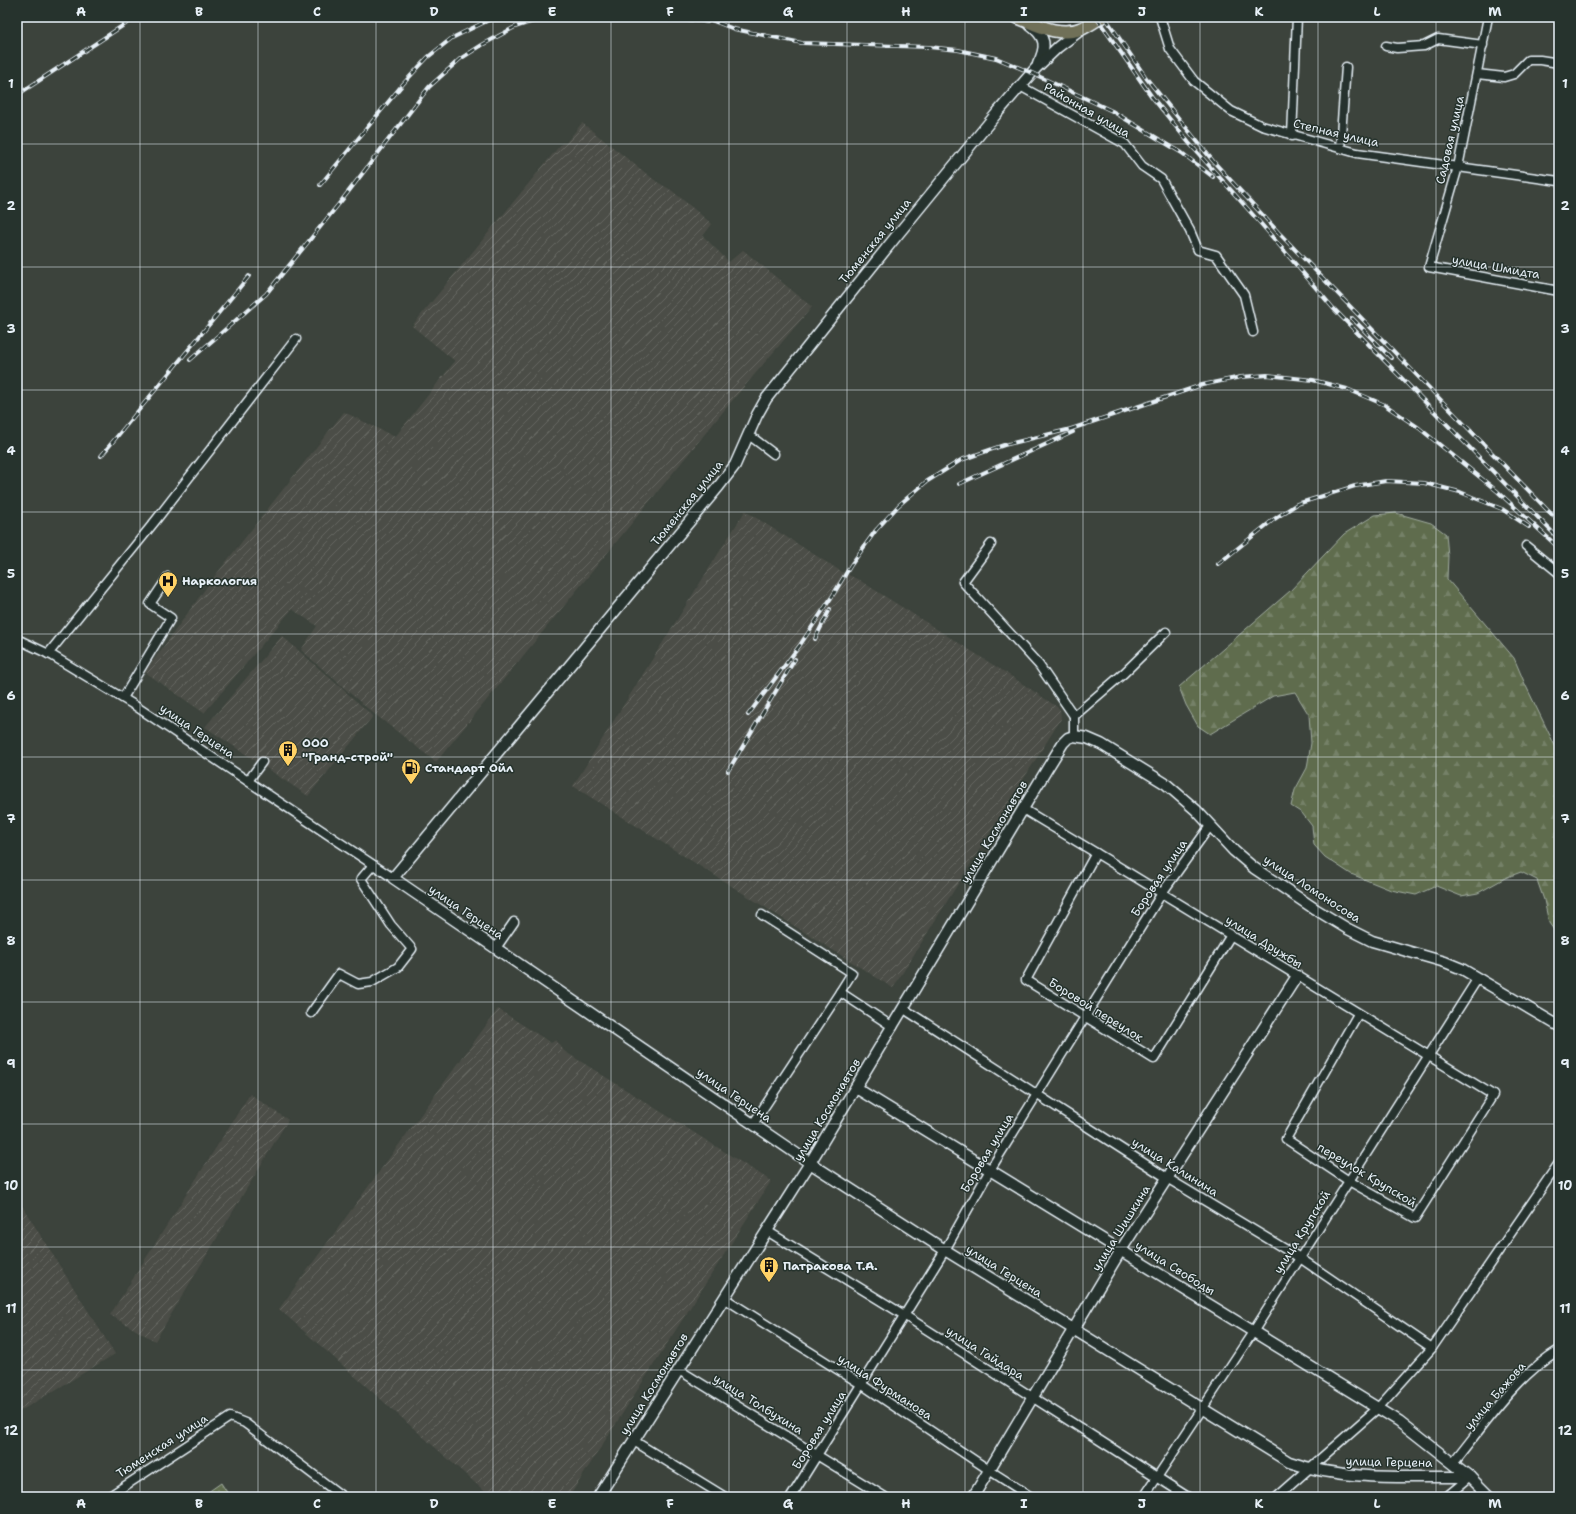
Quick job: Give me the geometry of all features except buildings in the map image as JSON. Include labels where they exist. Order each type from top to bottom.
[{"type":"main road","points":[[1018,18],[1041,27],[1062,31],[1082,28],[1101,17]]},
{"type":"street","name":"Степная улица","points":[[1160,17],[1170,49],[1194,81],[1231,111],[1262,126],[1292,136],[1358,153],[1559,181]]},
{"type":"street","points":[[1292,136],[1297,17]]},
{"type":"street","name":"Садовая улица","points":[[1429,267],[1458,167],[1488,17]]},
{"type":"street","points":[[1018,18],[1031,26],[1042,38],[1044,44],[1043,51],[1036,68]]},
{"type":"street","name":"Тюменская улица","points":[[393,878],[715,491],[735,464],[757,415],[766,399],[902,229],[1036,68],[1058,47],[1082,28]]},
{"type":"street","points":[[1386,46],[1397,48],[1424,46],[1438,38],[1482,45]]},
{"type":"street","points":[[1477,74],[1504,77],[1509,76],[1514,74],[1528,60],[1559,63]]},
{"type":"street","points":[[1340,148],[1346,67]]},
{"type":"street","name":"Районная улица","points":[[1020,86],[1125,144],[1142,166],[1161,179],[1190,231],[1198,250],[1216,255],[1244,295],[1254,332]]},
{"type":"street","name":"улица Шмидта","points":[[1429,267],[1559,291]]},
{"type":"street","points":[[48,654],[156,520],[296,339]]},
{"type":"street","points":[[749,435],[774,454]]},
{"type":"street","points":[[991,544],[963,582],[1038,665],[1074,716],[1074,736]]},
{"type":"street","points":[[1526,546],[1559,573]]},
{"type":"street","points":[[123,698],[171,618],[150,604],[168,577]]},
{"type":"street","points":[[1074,716],[1124,673],[1166,632]]},
{"type":"street","name":"улица Герцена","points":[[17,639],[48,654],[123,698],[393,878],[810,1163],[945,1250],[1289,1462],[1309,1469],[1353,1476],[1470,1477]]},
{"type":"street","name":"улица Космонавтов","points":[[598,1497],[810,1163],[1063,743],[1068,738],[1074,736]]},
{"type":"street","name":"улица Ломоносова","points":[[1074,736],[1087,738],[1101,744],[1166,784],[1183,797],[1234,851],[1254,868],[1348,929],[1386,946],[1445,962],[1478,978],[1559,1026]]},
{"type":"street","points":[[248,781],[262,762]]},
{"type":"street","name":"улица Дружбы","points":[[1023,809],[1492,1095]]},
{"type":"street","name":"Боровая улица","points":[[791,1497],[945,1250],[990,1170],[1084,1017],[1162,893],[1210,826]]},
{"type":"street","name":"Боровой переулок","points":[[1096,853],[1026,980],[1084,1017],[1154,1059],[1231,935]]},
{"type":"street","points":[[312,1013],[339,974],[358,984],[372,982],[398,967],[412,949],[391,925],[362,879],[373,865]]},
{"type":"street","points":[[753,1124],[852,973],[762,915]]},
{"type":"street","points":[[496,948],[514,922]]},
{"type":"street","name":"улица Шишкина","points":[[973,1497],[1121,1250],[1297,976]]},
{"type":"street","name":"улица Крупской","points":[[1144,1497],[1253,1332],[1478,978]]},
{"type":"street","points":[[840,992],[893,1027]]},
{"type":"street","name":"улица Калинина","points":[[904,1009],[1167,1178],[1300,1258],[1432,1348]]},
{"type":"street","name":"переулок Крупской","points":[[1358,1014],[1286,1139],[1349,1181],[1415,1218],[1492,1095]]},
{"type":"street","name":"улица Свободы","points":[[856,1088],[1399,1421],[1470,1477]]},
{"type":"street","points":[[1277,1497],[1378,1408],[1432,1348],[1559,1163]]},
{"type":"street","name":"улица Гайдара","points":[[767,1231],[904,1315],[1188,1497]]},
{"type":"street","name":"улица Фурманова","points":[[724,1298],[861,1384],[1031,1497]]},
{"type":"street","name":"улица Бажова","points":[[1453,1464],[1502,1403],[1532,1371],[1548,1357],[1559,1350]]},
{"type":"street","name":"улица Толбухина","points":[[679,1370],[885,1497]]},
{"type":"street","name":"Тюменская улица","points":[[108,1497],[230,1417],[245,1423],[343,1497]]},
{"type":"street","points":[[634,1441],[725,1497]]},
{"type":"street","points":[[1446,1497],[1470,1477],[1490,1497]]},
{"type":"shaded area","points":[[582,123],[657,182],[671,190],[712,224],[703,236],[729,262],[743,250],[812,307],[731,402],[436,762],[367,708],[301,650],[317,626],[292,609],[204,713],[145,672],[211,581],[344,412],[395,437],[455,361],[412,326],[561,144],[566,143]]},
{"type":"shaded area","points":[[745,511],[842,572],[859,580],[1060,709],[1061,719],[893,988],[573,786]]},
{"type":"shaded area","points":[[282,636],[373,716],[308,796],[205,727]]},
{"type":"shaded area","points":[[498,1009],[551,1043],[556,1040],[564,1051],[771,1181],[569,1497],[491,1497],[279,1309]]},
{"type":"shaded area","points":[[250,1094],[288,1120],[155,1341],[110,1315]]},
{"type":"shaded area","points":[[17,1198],[115,1354],[17,1413]]},
{"type":"green space","points":[[1396,513],[1431,523],[1446,534],[1448,556],[1447,579],[1514,658],[1559,754],[1559,937],[1549,923],[1544,900],[1537,880],[1521,872],[1505,878],[1478,893],[1461,896],[1436,886],[1416,895],[1391,890],[1351,874],[1325,857],[1314,845],[1312,826],[1302,813],[1291,806],[1295,790],[1307,768],[1311,743],[1309,715],[1295,692],[1273,696],[1210,734],[1198,726],[1186,705],[1179,687],[1290,591],[1344,534],[1375,515]]},
{"type":"green space","points":[[221,1483],[230,1497],[201,1497]]},
{"type":"railway","points":[[17,95],[136,17]]},
{"type":"railway","points":[[320,185],[403,84],[428,57],[452,38],[495,17]]},
{"type":"railway","points":[[190,360],[266,294],[342,200],[429,87],[460,59],[482,45],[515,27],[546,17]]},
{"type":"railway","points":[[676,17],[692,20]]},
{"type":"railway","points":[[686,17],[707,22]]},
{"type":"railway","points":[[703,17],[734,29],[802,43],[929,47],[958,50],[996,58],[1032,73],[1112,111],[1182,153],[1213,177]]},
{"type":"railway","points":[[1096,17],[1152,97],[1189,143],[1333,308],[1559,539]]},
{"type":"railway","points":[[1105,17],[1147,79],[1213,161],[1280,234],[1559,522]]},
{"type":"railway","points":[[101,456],[249,276]]},
{"type":"railway","points":[[1352,318],[1391,358]]},
{"type":"railway","points":[[748,715],[800,645],[851,565],[876,530],[899,505],[926,482],[961,460],[1004,445],[1071,429],[1202,385],[1241,377],[1267,375],[1313,380],[1347,389],[1385,405],[1419,428],[1497,491],[1559,548]]},
{"type":"railway","points":[[959,484],[1073,432]]},
{"type":"railway","points":[[1218,564],[1273,520],[1297,504],[1355,486],[1386,481],[1424,483],[1460,492],[1502,509],[1529,527]]},
{"type":"railway","points":[[815,639],[830,609]]},
{"type":"railway","points":[[728,771],[795,659]]},
{"type":"place","name":"Наркология","points":[[168,598]]},
{"type":"place","name":"ООО \"Гранд-строй\"","points":[[288,767]]},
{"type":"place","name":"Стандарт Ойл","points":[[411,785]]},
{"type":"place","name":"Патракова Т.А.","points":[[769,1283]]}]
